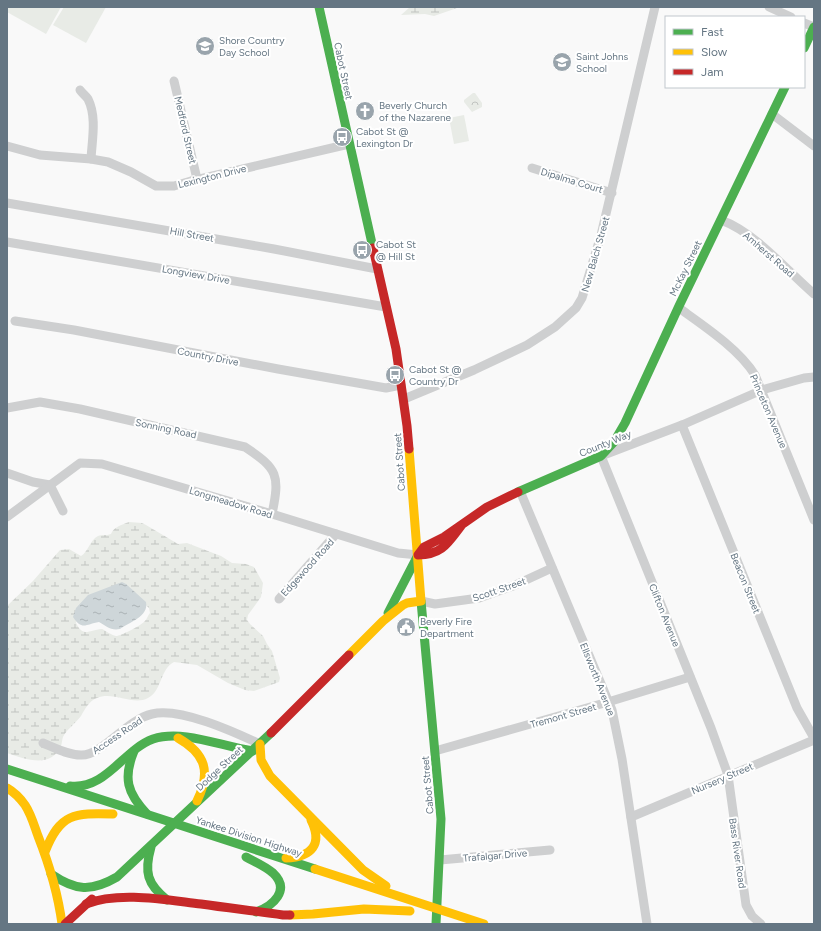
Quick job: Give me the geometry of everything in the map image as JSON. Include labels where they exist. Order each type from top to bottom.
[{"type":"main road","name":"Cabot Street","points":[[319,7],[396,349],[404,399],[441,819],[440,923]]},
{"type":"main road","points":[[805,46],[814,27]]},
{"type":"main road","name":"McKay Street","points":[[601,456],[619,434],[785,88]]},
{"type":"main road","name":"County Way","points":[[418,555],[428,556],[436,553],[445,546],[461,526],[487,507],[601,456]]},
{"type":"main road","name":"Dodge Street","points":[[383,621],[418,555]]},
{"type":"main road","name":"Dodge Street","points":[[63,924],[151,847],[230,773],[383,621],[403,605],[421,601]]},
{"type":"main road","points":[[175,736],[192,746],[198,754],[205,770],[203,787],[194,806]]},
{"type":"main road","points":[[40,780],[75,787],[89,785],[102,778],[148,740],[158,737],[175,736],[197,739],[238,749],[256,748],[270,776],[366,873],[411,900]]},
{"type":"main road","points":[[134,751],[128,768],[128,785],[135,802],[147,814]]},
{"type":"main road","points":[[230,773],[250,768],[270,776]]},
{"type":"main road","name":"Yankee Division Highway","points":[[7,769],[484,924]]},
{"type":"main road","points":[[10,784],[25,805],[45,852],[59,903],[63,924]]},
{"type":"main road","points":[[45,852],[51,836],[63,821],[79,814],[116,815],[83,804]]},
{"type":"main road","points":[[280,858],[299,858],[310,851],[314,846],[317,834],[309,817]]},
{"type":"main road","points":[[152,827],[174,834]]},
{"type":"main road","points":[[151,847],[146,862],[148,877],[154,890],[167,900]]},
{"type":"main road","points":[[256,912],[275,902],[280,890],[279,884],[277,878],[271,872],[242,856],[283,869]]},
{"type":"main road","points":[[51,874],[67,884],[83,888],[100,887],[117,877]]},
{"type":"main road","points":[[86,904],[96,900],[114,897],[167,900],[256,912],[292,915],[364,909],[417,913]]},
{"type":"main road","points":[[380,901],[417,913],[440,923]]},
{"type":"street","name":"New Balch Street","points":[[404,399],[474,370],[527,345],[555,327],[576,308],[582,298],[612,193],[655,7]]},
{"type":"street","points":[[769,7],[789,16]]},
{"type":"street","name":"Medford Street","points":[[174,81],[197,179]]},
{"type":"street","points":[[80,90],[88,99],[92,112],[94,126],[90,159]]},
{"type":"street","points":[[772,114],[814,146]]},
{"type":"street","name":"Lexington Drive","points":[[7,146],[40,155],[108,162],[131,172],[156,186],[174,186],[197,179],[349,144]]},
{"type":"street","name":"Dipalma Court","points":[[532,168],[612,193]]},
{"type":"street","name":"Hill Street","points":[[7,203],[267,248],[377,269]]},
{"type":"street","name":"Amherst Road","points":[[721,220],[732,224],[746,233],[814,294]]},
{"type":"street","name":"Longview Drive","points":[[7,242],[386,307]]},
{"type":"street","name":"Princeton Avenue","points":[[679,308],[709,330],[748,364],[756,375],[814,520]]},
{"type":"street","name":"Country Drive","points":[[15,321],[74,330],[386,388],[402,385]]},
{"type":"street","name":"County Way","points":[[601,456],[682,426],[762,390],[804,378],[814,377]]},
{"type":"street","name":"Sonning Road","points":[[7,408],[40,402],[87,411],[245,447],[261,458],[273,469],[277,481],[276,496],[272,514]]},
{"type":"street","name":"Beacon Street","points":[[682,426],[797,708],[814,739]]},
{"type":"street","name":"Clifton Avenue","points":[[601,456],[711,728],[728,775]]},
{"type":"street","name":"Longmeadow Road","points":[[7,517],[80,463],[102,464],[402,554],[418,555]]},
{"type":"street","points":[[7,473],[33,482],[50,485],[63,510]]},
{"type":"street","name":"Ellsworth Avenue","points":[[520,491],[612,710],[631,817],[647,924]]},
{"type":"street","name":"Edgewood Road","points":[[279,599],[336,534]]},
{"type":"street","name":"Scott Street","points":[[421,601],[435,604],[479,598],[513,586],[552,568]]},
{"type":"street","name":"Tremont Street","points":[[435,751],[690,677]]},
{"type":"street","name":"Access Road","points":[[43,743],[60,751],[81,755],[89,754],[100,749],[123,729],[138,719],[160,713],[176,714],[218,726],[256,748]]},
{"type":"street","name":"Nursery Street","points":[[631,817],[814,739]]},
{"type":"street","name":"Bass River Road","points":[[728,775],[746,905],[752,916],[761,924]]},
{"type":"street","name":"Trafalgar Drive","points":[[440,860],[550,850]]},
{"type":"green space","points":[[7,7],[61,7],[46,34],[7,12]]},
{"type":"green space","points":[[64,7],[106,7],[86,43],[53,25]]},
{"type":"green space","points":[[410,7],[460,7],[434,16],[425,14],[401,15]]},
{"type":"green space","points":[[475,93],[482,103],[482,107],[472,112],[464,100]]},
{"type":"green space","points":[[464,115],[469,141],[454,144],[449,118]]},
{"type":"green space","points":[[129,522],[142,523],[178,544],[187,543],[221,556],[232,563],[246,564],[254,567],[263,583],[261,597],[248,615],[247,620],[263,636],[272,651],[280,678],[279,682],[254,691],[245,690],[228,683],[197,665],[174,662],[169,665],[153,695],[148,698],[142,700],[129,700],[103,696],[92,701],[79,719],[65,734],[57,753],[51,758],[37,760],[22,758],[7,753],[7,606],[33,581],[60,550],[69,549],[81,556],[95,538],[100,535],[111,534],[116,528]],"holes":[[[129,590],[149,608],[150,613],[143,623],[119,636],[112,635],[102,629],[84,632],[76,623],[79,614]]]},
{"type":"water","points":[[122,582],[146,602],[144,612],[138,618],[120,629],[109,628],[99,622],[84,626],[76,621],[73,617],[76,608],[88,595]]},
{"type":"traffic: fast","points":[[319,7],[373,248]]},
{"type":"traffic: fast","points":[[805,46],[814,27]]},
{"type":"traffic: fast","points":[[518,492],[601,456],[614,442],[625,423],[679,306],[785,88]]},
{"type":"traffic: fast","points":[[388,613],[418,555]]},
{"type":"traffic: fast","points":[[421,601],[441,819],[436,924]]},
{"type":"traffic: fast","points":[[51,874],[68,884],[84,888],[99,885],[117,877],[271,733]]},
{"type":"traffic: fast","points":[[70,786],[83,786],[94,782],[104,776],[142,744],[165,736],[190,737],[253,751]]},
{"type":"traffic: fast","points":[[134,751],[129,769],[129,785],[135,799],[147,814]]},
{"type":"traffic: fast","points":[[7,769],[315,869]]},
{"type":"traffic: fast","points":[[151,847],[148,864],[149,877],[151,883],[167,900]]},
{"type":"traffic: fast","points":[[246,857],[273,873],[278,879],[280,885],[278,897],[274,902],[256,912]]},
{"type":"traffic: slow","points":[[349,655],[383,621],[403,605],[421,601],[409,449]]},
{"type":"traffic: slow","points":[[178,738],[195,751],[200,757],[203,765],[205,773],[204,781],[197,801]]},
{"type":"traffic: slow","points":[[260,744],[261,760],[270,776],[363,870],[386,886]]},
{"type":"traffic: slow","points":[[7,788],[21,800],[31,816],[53,879],[62,924]]},
{"type":"traffic: slow","points":[[45,852],[56,829],[70,818],[88,814],[113,814]]},
{"type":"traffic: slow","points":[[286,858],[303,855],[313,848],[316,836],[311,820]]},
{"type":"traffic: slow","points":[[315,869],[484,924]]},
{"type":"traffic: slow","points":[[290,915],[364,909],[410,911]]},
{"type":"traffic: jam","points":[[373,248],[396,349],[409,449]]},
{"type":"traffic: jam","points":[[461,526],[444,547],[433,553],[418,555],[424,547],[444,537],[487,507],[518,492]]},
{"type":"traffic: jam","points":[[271,733],[349,655]]},
{"type":"traffic: jam","points":[[86,904],[99,900],[128,897],[173,900],[290,915]]},
{"type":"traffic: jam","points":[[65,924],[92,899]]},
{"type":"place","name":"Shore Country Day School","points":[[205,46]]},
{"type":"place","name":"Saint Johns School","points":[[562,62]]},
{"type":"place","name":"Beverly Church of the Nazarene","points":[[365,111]]},
{"type":"place","name":"Cabot St @ Lexington Dr","points":[[342,137]]},
{"type":"place","name":"Cabot St @ Hill St","points":[[362,250]]},
{"type":"place","name":"Cabot St @ Country Dr","points":[[395,375]]},
{"type":"place","name":"Beverly Fire Department","points":[[406,627]]}]
